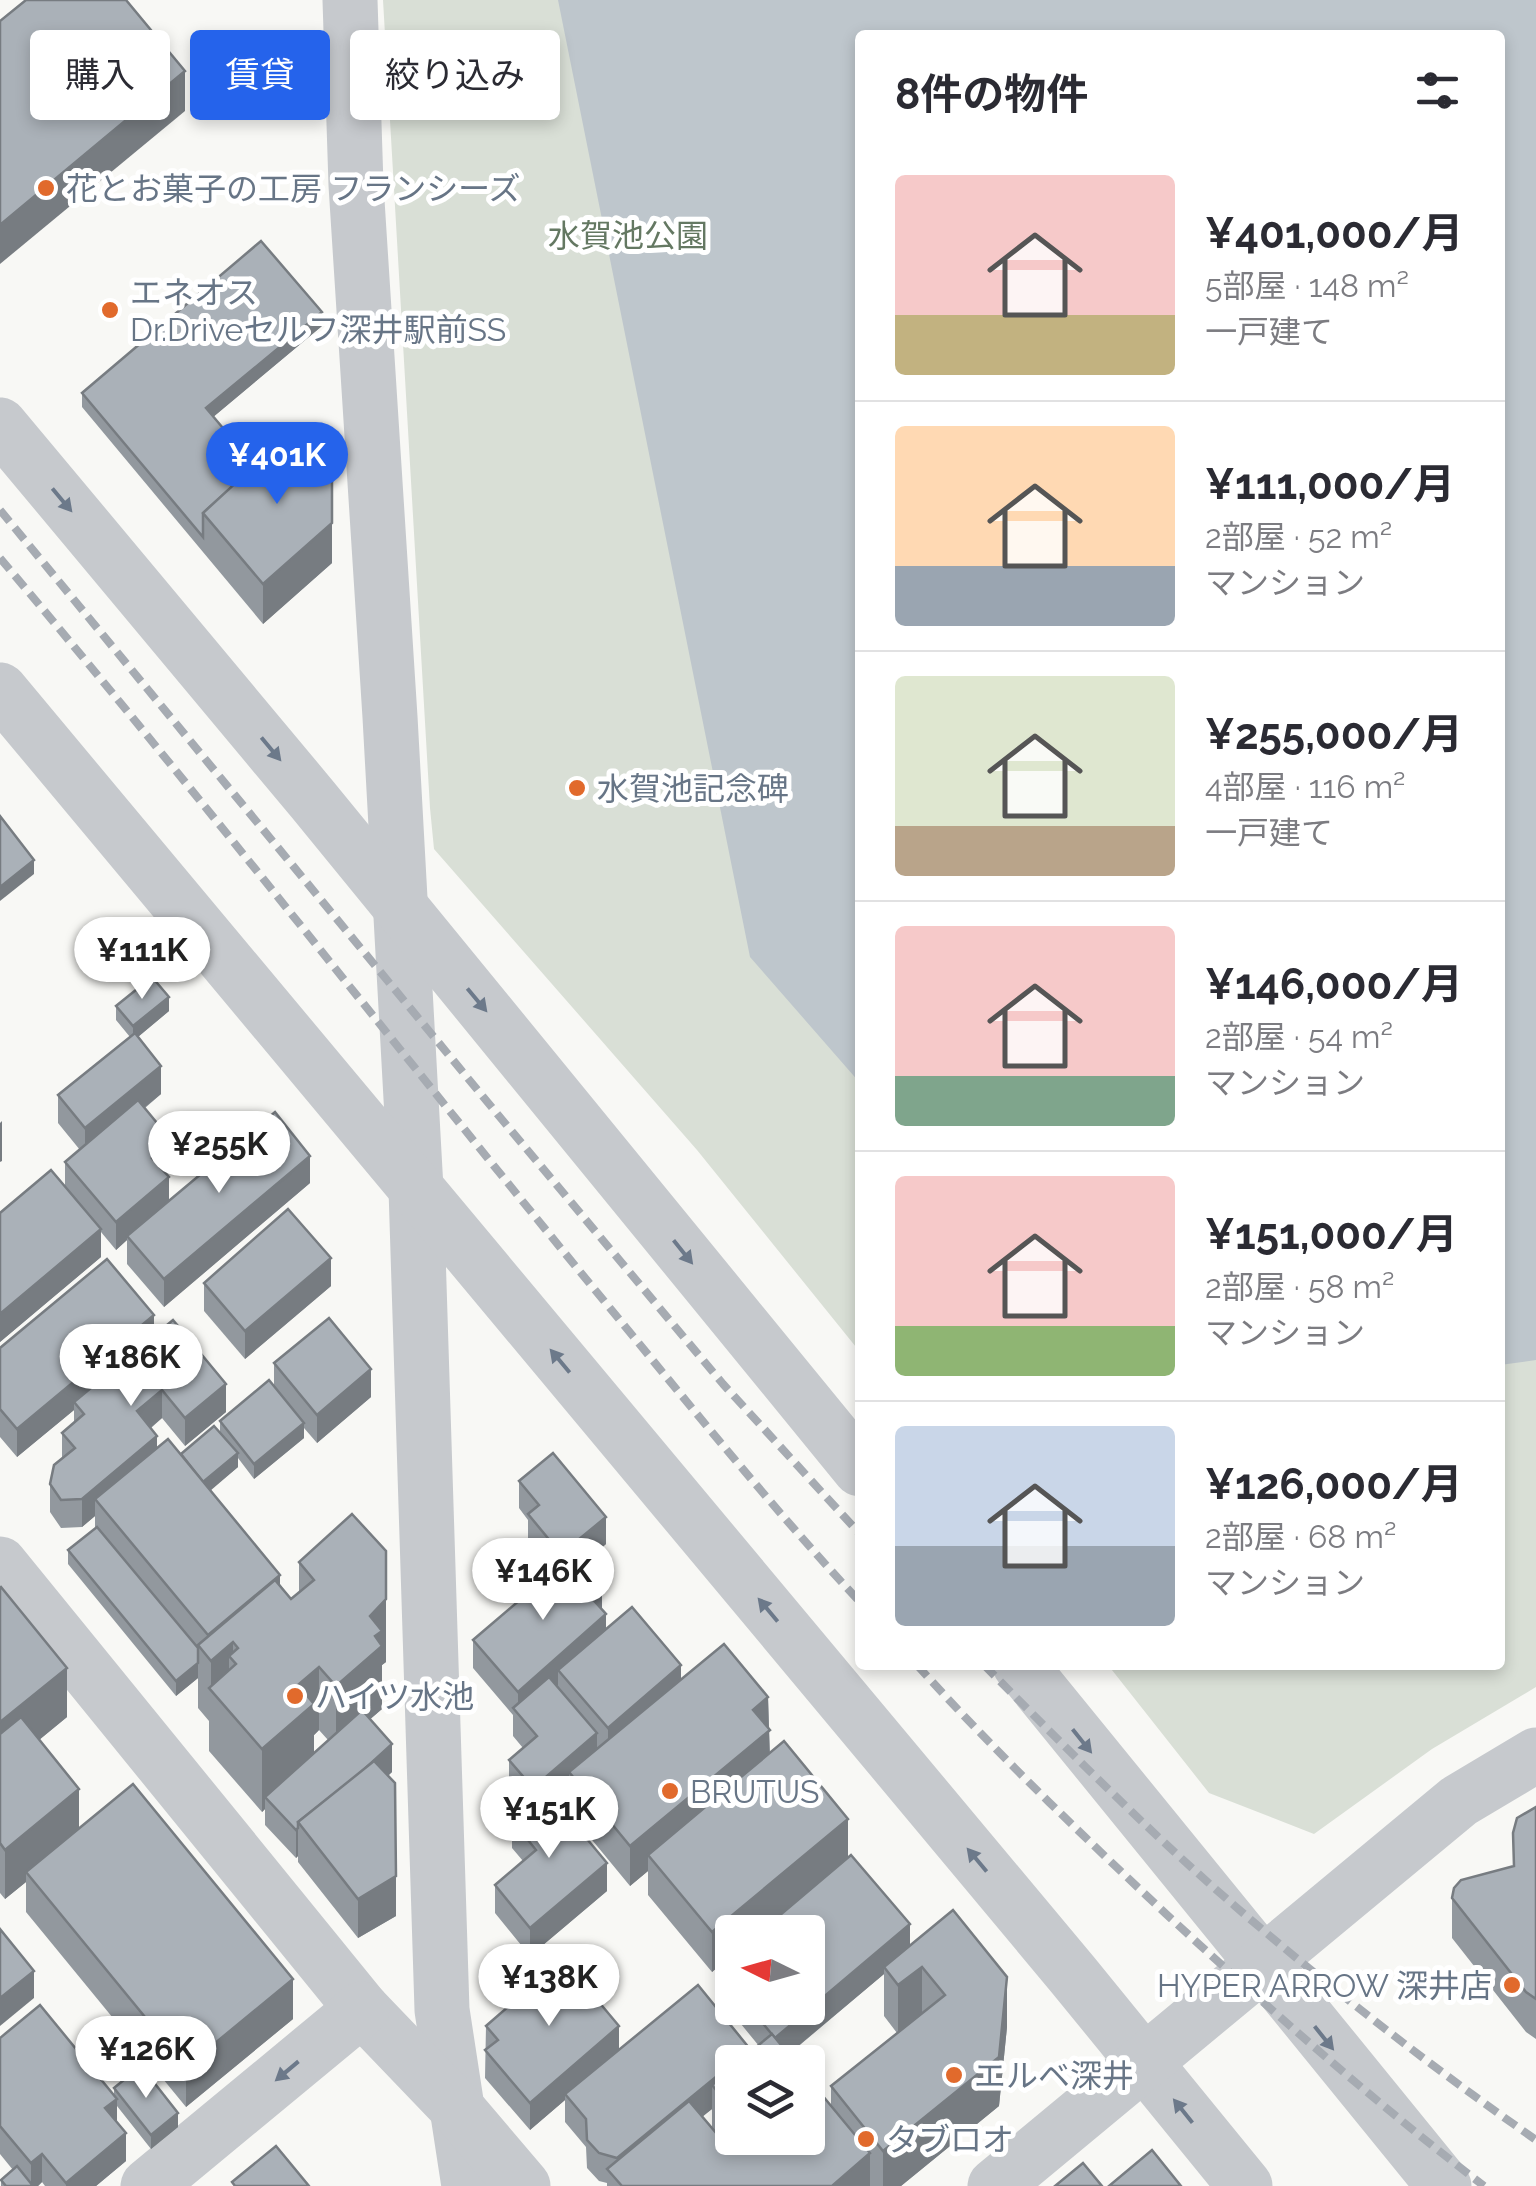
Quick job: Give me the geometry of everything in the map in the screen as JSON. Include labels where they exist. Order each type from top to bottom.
[{"type":"street","points":[[350,0],[356,185],[416,1189],[442,2010],[469,2186]]},
{"type":"street","points":[[0,425],[314,800],[855,1463]]},
{"type":"street","points":[[0,690],[1245,2186]]},
{"type":"street","points":[[0,1564],[362,2009],[455,2106],[523,2186]]},
{"type":"street","points":[[1024,1670],[1444,2186]]},
{"type":"street","points":[[994,2186],[1459,1801],[1536,1755]]},
{"type":"street","points":[[148,2186],[362,2009]]},
{"type":"green space","name":"水賀池公園","points":[[383,0],[1536,0],[1536,1687],[1432,1749],[1314,1834],[1209,1793],[1112,1670],[1505,1670],[1505,30],[855,30],[855,1346],[697,1150],[434,849],[390,120],[560,120],[560,30],[385,30]]},
{"type":"shaded area","points":[[558,0],[1536,0],[1536,1360],[1505,1364],[1505,30],[855,30],[855,1077],[750,957]]},
{"type":"building","points":[[26,0],[126,0],[151,30],[30,30],[30,120],[126,120],[0,225],[0,21]]},
{"type":"building","points":[[170,53],[185,71],[170,83]]},
{"type":"building","points":[[261,241],[322,312],[206,408],[255,466],[203,513],[203,537],[82,393]]},
{"type":"building","points":[[332,445],[332,523],[263,584],[203,513],[276,446]]},
{"type":"building","points":[[0,816],[34,860],[0,887]]},
{"type":"building","points":[[152,977],[169,997],[133,1026],[116,1006]]},
{"type":"building","points":[[135,1033],[161,1066],[85,1128],[58,1095]]},
{"type":"building","points":[[138,1100],[172,1141],[152,1158],[169,1177],[116,1222],[65,1162]]},
{"type":"building","points":[[275,1112],[310,1156],[164,1279],[127,1236]]},
{"type":"building","points":[[51,1170],[101,1229],[0,1314],[0,1213]]},
{"type":"building","points":[[288,1209],[331,1258],[245,1331],[204,1283]]},
{"type":"building","points":[[107,1259],[154,1315],[17,1429],[0,1409],[0,1348]]},
{"type":"building","points":[[329,1318],[371,1369],[317,1415],[274,1363]]},
{"type":"building","points":[[173,1320],[226,1384],[185,1418],[162,1390],[137,1411],[157,1436],[82,1499],[61,1500],[50,1484],[54,1465],[75,1448],[62,1433],[84,1414],[74,1402]]},
{"type":"building","points":[[269,1380],[304,1423],[254,1464],[220,1421]]},
{"type":"building","points":[[214,1426],[238,1453],[203,1482],[181,1454]]},
{"type":"building","points":[[168,1439],[280,1575],[208,1635],[95,1499]]},
{"type":"building","points":[[553,1453],[606,1517],[561,1554],[528,1514],[539,1505],[519,1481]]},
{"type":"building","points":[[352,1514],[386,1551],[386,1599],[370,1616],[382,1631],[375,1636],[382,1646],[336,1686],[319,1667],[298,1685],[314,1704],[262,1749],[209,1688],[236,1664],[229,1656],[238,1648],[233,1642],[211,1661],[198,1645],[275,1580],[291,1599],[314,1580],[299,1562]]},
{"type":"building","points":[[97,1527],[198,1648],[198,1663],[176,1681],[68,1550]]},
{"type":"building","points":[[576,1552],[602,1581],[588,1594],[606,1614],[518,1692],[473,1640]]},
{"type":"building","points":[[0,1588],[67,1668],[0,1722]]},
{"type":"building","points":[[632,1607],[681,1665],[608,1728],[558,1670]]},
{"type":"building","name":"BRUTUS","points":[[724,1644],[768,1697],[753,1710],[770,1730],[630,1846],[569,1772]]},
{"type":"building","points":[[549,1677],[597,1733],[533,1788],[509,1760],[537,1736],[513,1708]]},
{"type":"building","points":[[362,1710],[392,1744],[298,1822],[296,1830],[265,1797]]},
{"type":"building","points":[[21,1717],[79,1789],[5,1850],[0,1843],[0,1734]]},
{"type":"building","points":[[784,1741],[848,1819],[732,1915],[715,1915],[712,1932],[648,1855]]},
{"type":"building","points":[[374,1761],[395,1783],[396,1876],[358,1899],[298,1822]]},
{"type":"building","points":[[133,1784],[293,1979],[186,2067],[26,1872]]},
{"type":"building","points":[[547,1791],[607,1863],[530,1928],[495,1885],[536,1850],[512,1820]]},
{"type":"building","points":[[1536,1807],[1536,1999],[1526,1992],[1452,1898],[1461,1880],[1514,1866],[1513,1833],[1517,1818]]},
{"type":"building","points":[[851,1855],[910,1924],[825,1996],[825,1915],[780,1915]]},
{"type":"building","points":[[953,1910],[1007,1977],[999,2057],[883,2151],[831,2086],[945,1995],[922,1967],[898,1985],[884,1967]]},
{"type":"building","points":[[0,1929],[34,1971],[0,1998]]},
{"type":"building","points":[[569,1954],[594,1984],[588,1989],[619,2026],[530,2103],[485,2050],[498,2040],[486,2026]]},
{"type":"building","points":[[698,1985],[715,2006],[715,2025],[730,2025],[747,2045],[715,2045],[715,2078],[617,2158],[599,2153],[587,2140],[586,2119],[565,2094]]},
{"type":"building","points":[[40,2005],[117,2099],[105,2108],[126,2133],[66,2183],[42,2154],[31,2163],[0,2126],[0,2038]]},
{"type":"building","points":[[764,2025],[790,2025],[775,2038]]},
{"type":"building","points":[[772,2034],[781,2045],[759,2045]]},
{"type":"building","points":[[141,2066],[178,2113],[151,2135],[114,2088]]},
{"type":"building","points":[[825,2099],[870,2153],[832,2186],[622,2186],[607,2169],[689,2101],[715,2132],[715,2155],[825,2155]]},
{"type":"building","points":[[276,2146],[309,2186],[235,2186],[232,2182]]},
{"type":"building","points":[[1152,2150],[1181,2186],[1109,2186]]},
{"type":"building","points":[[1083,2163],[1102,2186],[1055,2186]]},
{"type":"building","points":[[17,2166],[33,2186],[6,2186],[1,2180]]},
{"type":"railway","points":[[0,510],[723,1384],[855,1529]]},
{"type":"railway","points":[[0,558],[687,1402],[855,1596]]},
{"type":"railway","points":[[922,1670],[1007,1761],[1165,1913],[1322,2053],[1484,2186]]},
{"type":"railway","points":[[989,1670],[1139,1819],[1236,1907],[1383,2027],[1536,2140]]},
{"type":"place","name":"花とお菓子の工房 フランシーズ","points":[[46,188]]},
{"type":"place","name":"エネオス Dr.Driveセルフ深井駅前SS","points":[[110,310]]},
{"type":"place","name":"水賀池記念碑","points":[[577,788]]},
{"type":"place","name":"ハイツ水池","points":[[295,1696]]},
{"type":"place","name":"BRUTUS","points":[[670,1791]]},
{"type":"place","name":"HYPER ARROW 深井店","points":[[1512,1985]]},
{"type":"place","name":"エルベ深井","points":[[954,2075]]},
{"type":"place","name":"タブロオ","points":[[866,2139]]}]
